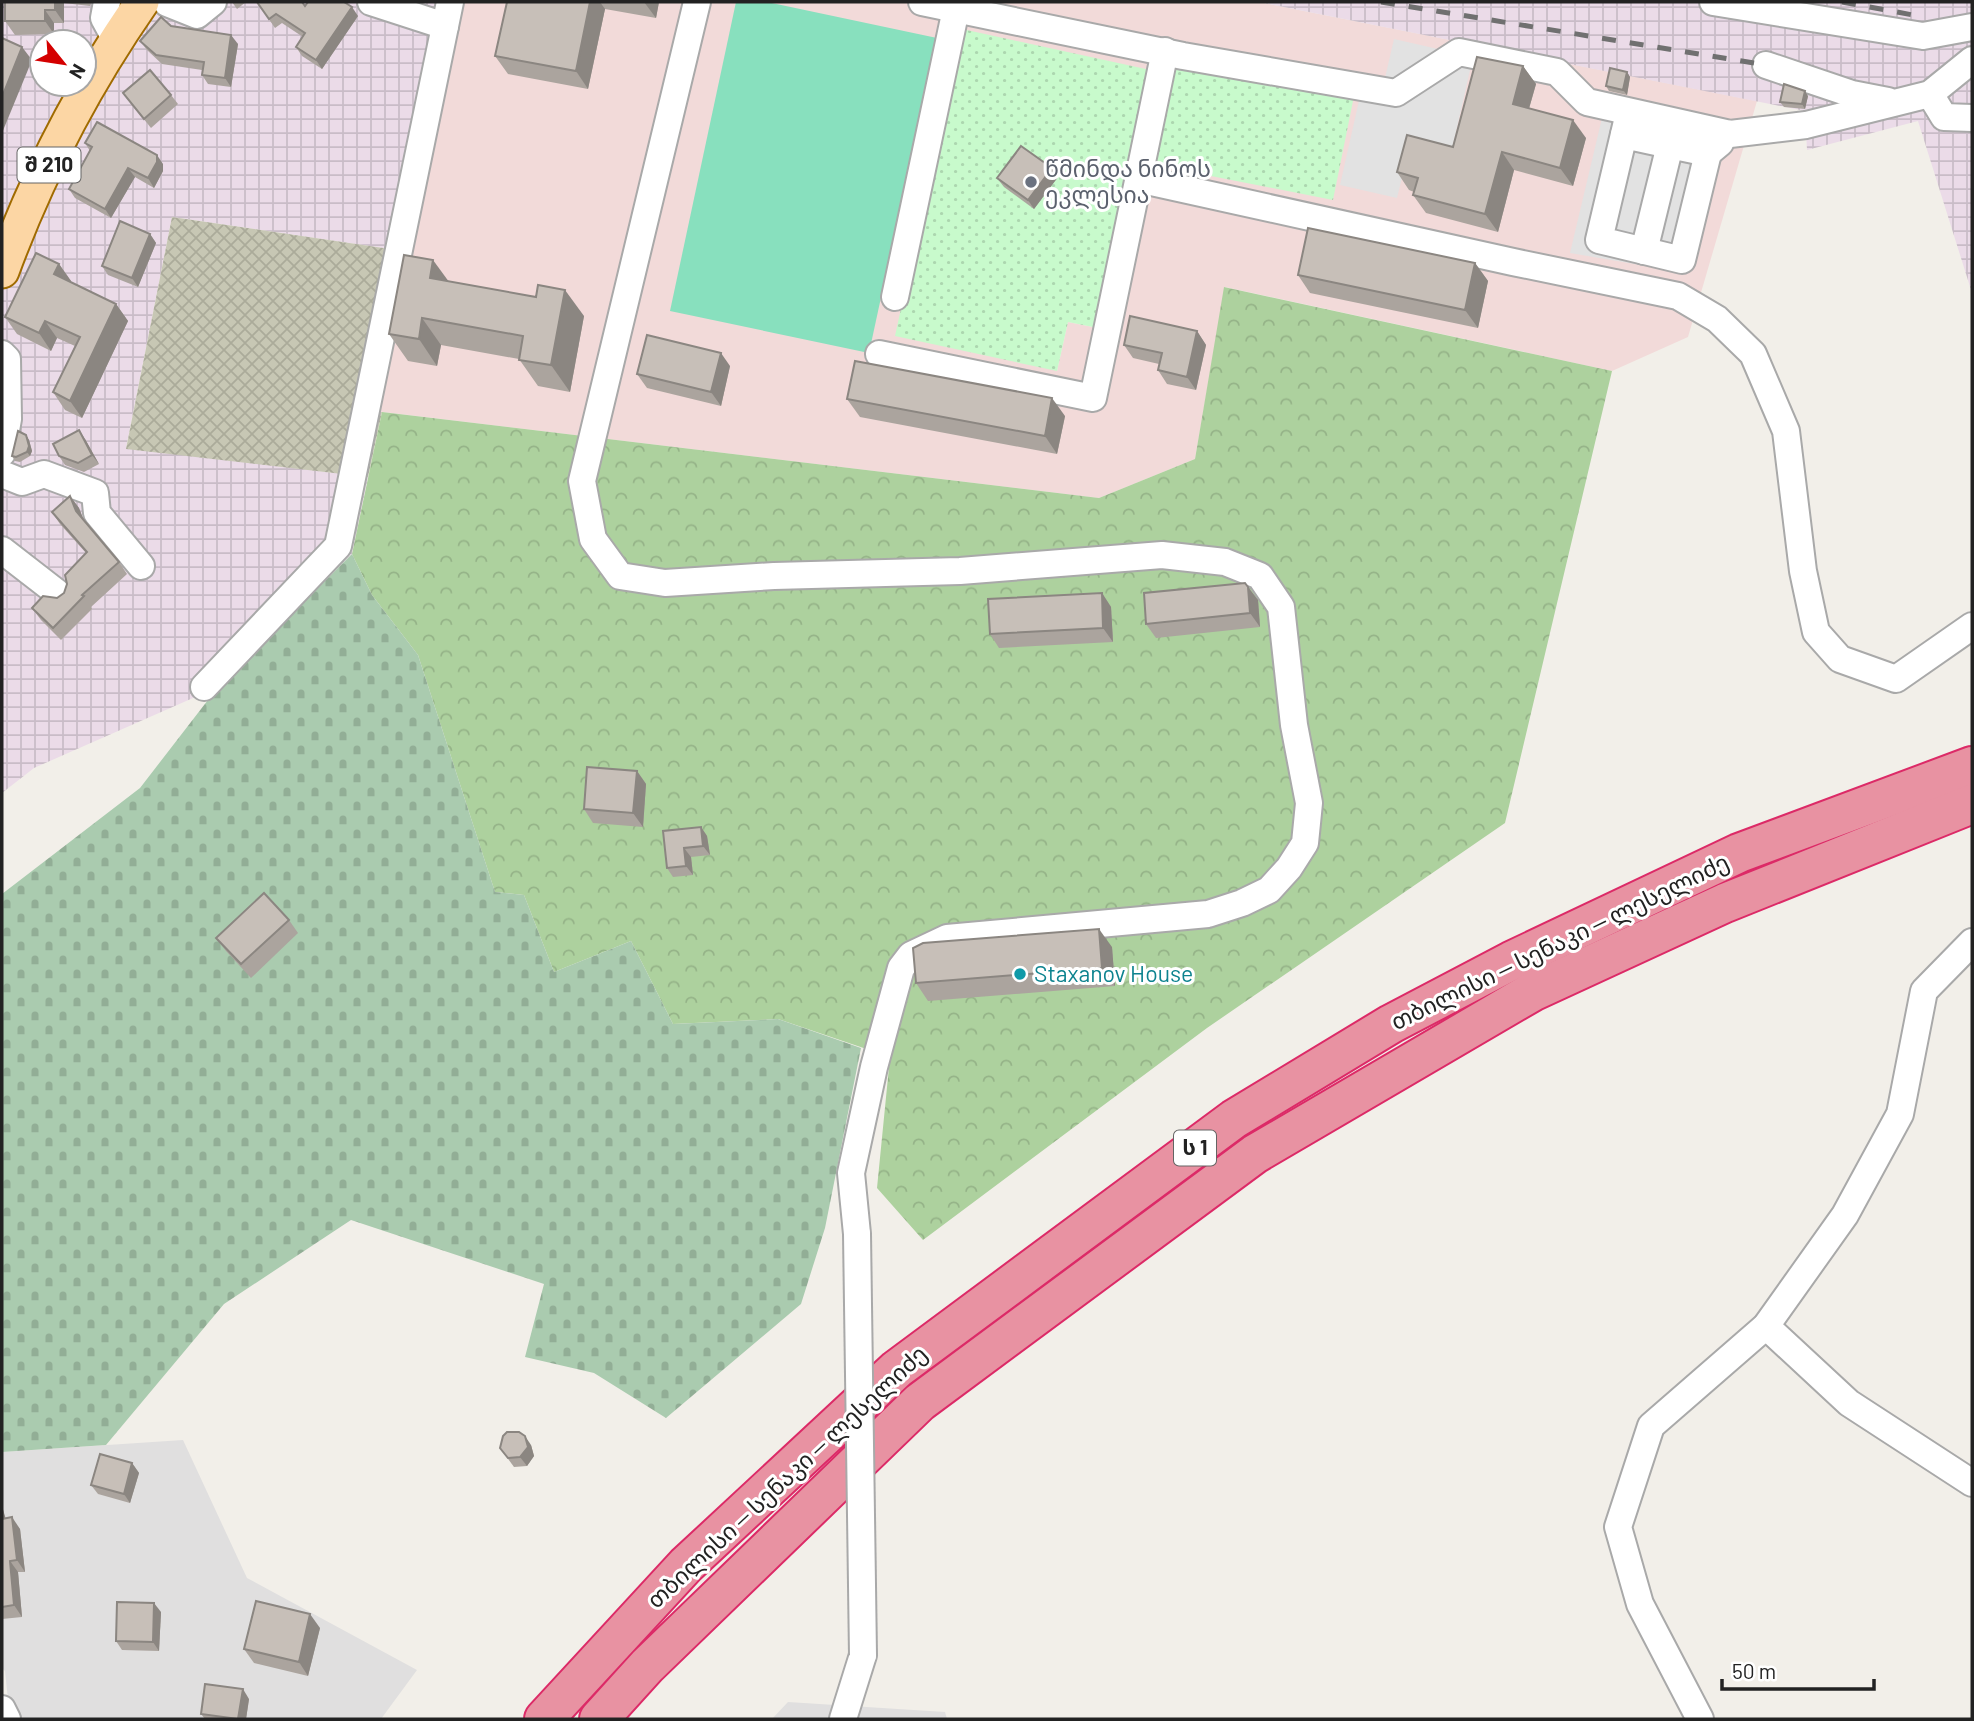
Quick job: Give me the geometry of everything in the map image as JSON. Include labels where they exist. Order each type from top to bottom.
[{"type":"highway","name":"თბილისი — სენაკი — ლესელიძე","points":[[544,1719],[686,1565],[897,1369],[1234,1119],[1391,1024],[1511,961],[1739,853],[1972,766]]},
{"type":"highway","name":"თბილისი — სენაკი — ლესელიძე","points":[[599,1719],[647,1666],[920,1402],[1255,1154],[1532,992],[1725,904],[1972,804]]},
{"type":"main road","name":"შ 210","points":[[2,271],[11,219],[109,51],[159,2]]},
{"type":"street","points":[[107,2],[104,18],[109,51]]},
{"type":"street","points":[[159,2],[197,15],[213,2]]},
{"type":"street","points":[[204,687],[338,546],[447,14],[371,2]]},
{"type":"street","points":[[697,2],[582,481],[593,539],[620,576],[665,583],[774,576],[960,571],[1161,555],[1225,562],[1260,576],[1281,607],[1294,725],[1309,803],[1305,843],[1289,868],[1269,890],[1242,903],[1208,914],[947,938],[911,955],[901,968],[874,1067],[851,1173],[857,1234],[863,1655],[843,1719]]},
{"type":"street","points":[[922,2],[1165,51],[1396,93],[1459,52],[1557,72],[1587,102],[1627,124],[1670,145],[1708,153]]},
{"type":"street","points":[[1713,2],[1923,36],[1972,27]]},
{"type":"street","points":[[895,297],[956,9]]},
{"type":"street","points":[[878,354],[1093,398],[1165,51]]},
{"type":"street","points":[[1627,124],[1730,134],[1806,125],[1930,94],[1972,60]]},
{"type":"street","points":[[1766,65],[1852,94],[1898,102]]},
{"type":"street","points":[[1930,94],[1944,117],[1972,118]]},
{"type":"street","points":[[1627,124],[1599,240],[1682,260],[1708,153],[1730,134]]},
{"type":"street","points":[[1644,251],[1670,145]]},
{"type":"street","points":[[1138,179],[1678,296],[1717,319],[1753,354],[1786,431],[1803,570],[1816,632],[1840,659],[1896,679],[1972,626]]},
{"type":"street","points":[[2,354],[7,359],[8,419],[2,453]]},
{"type":"street","points":[[2,474],[22,482],[44,474],[94,492],[97,513],[141,566]]},
{"type":"street","points":[[2,550],[60,595]]},
{"type":"street","points":[[1700,1719],[1640,1604],[1618,1527],[1651,1426],[1766,1326],[1845,1215],[1900,1114],[1924,991],[1972,942]]},
{"type":"street","points":[[1766,1326],[1849,1404],[1972,1483]]},
{"type":"street","points":[[2,1709],[7,1719]]},
{"type":"shaded area","points":[[2,2],[439,2],[390,249],[172,217],[126,448],[368,477],[352,554],[218,687],[34,768],[2,793]]},
{"type":"shaded area","points":[[439,2],[1259,2],[1757,101],[1688,337],[1612,371],[1225,287],[1195,459],[1099,498],[358,409]],"holes":[[[962,29],[1098,328],[1068,322],[1057,371]]]},
{"type":"shaded area","points":[[1259,2],[1972,2],[1972,293],[1918,121],[1807,150],[1805,111]]},
{"type":"shaded area","points":[[1394,39],[1473,57],[1451,154],[1410,145],[1397,198],[1340,185],[1365,74],[1385,78]]},
{"type":"shaded area","points":[[1602,118],[1726,145],[1719,157],[1687,273],[1570,253]]},
{"type":"shaded area","points":[[172,217],[390,249],[359,410],[382,412],[368,477],[126,449]]},
{"type":"shaded area","points":[[183,1440],[247,1578],[417,1670],[381,1719],[10,1719],[5,1671],[2,1668],[2,1452]]},
{"type":"shaded area","points":[[788,1702],[945,1712],[947,1719],[772,1719]]},
{"type":"green space","points":[[736,2],[767,2],[937,38],[869,353],[670,311]]},
{"type":"green space","points":[[962,29],[1155,71],[1098,328],[1068,322],[1057,371],[895,336]]},
{"type":"green space","points":[[1177,61],[1354,96],[1333,200],[1155,165]]},
{"type":"green space","points":[[1224,287],[1612,371],[1505,823],[1207,1028],[923,1240],[877,1188],[890,1057],[778,1019],[673,1024],[631,941],[554,972],[524,895],[495,892],[418,655],[372,595],[352,554],[382,412],[1099,498],[1195,459]]},
{"type":"green space","points":[[352,554],[372,595],[418,655],[495,892],[524,895],[554,972],[631,941],[673,1024],[778,1019],[861,1048],[825,1228],[801,1304],[666,1418],[594,1373],[525,1357],[544,1284],[351,1220],[224,1304],[106,1445],[2,1452],[2,894],[140,788],[218,687]]},
{"type":"building","points":[[5,2],[55,2],[55,10],[45,10],[45,21],[5,21]]},
{"type":"building","points":[[257,2],[302,2],[305,6],[308,2],[344,2],[352,7],[316,60],[296,47],[305,33],[276,14],[269,19]]},
{"type":"building","points":[[507,2],[590,2],[576,71],[495,56]]},
{"type":"building","points":[[161,17],[171,26],[231,35],[225,78],[202,75],[204,62],[156,55],[140,41]]},
{"type":"building","points":[[2,38],[22,47],[2,97]]},
{"type":"building","points":[[1477,57],[1523,66],[1513,104],[1573,120],[1560,168],[1502,152],[1485,214],[1413,195],[1418,178],[1397,172],[1407,135],[1453,147]]},
{"type":"building","points":[[1610,68],[1627,72],[1623,90],[1606,86]]},
{"type":"building","points":[[150,70],[171,95],[144,119],[123,93]]},
{"type":"building","points":[[1784,84],[1805,91],[1802,104],[1780,102]]},
{"type":"building","points":[[97,122],[157,155],[157,162],[148,178],[128,168],[105,209],[69,189],[92,147],[85,143]]},
{"type":"building","name":"წმინდა ნინოს ეკლესია","points":[[1021,146],[1052,168],[1028,200],[997,178]]},
{"type":"building","points":[[120,221],[150,234],[132,278],[102,266]]},
{"type":"building","points":[[1308,228],[1475,263],[1465,310],[1298,275]]},
{"type":"building","points":[[36,253],[59,264],[54,274],[116,304],[70,401],[53,392],[80,337],[45,321],[39,333],[5,317]]},
{"type":"building","points":[[404,255],[433,260],[430,278],[536,297],[538,285],[565,290],[551,365],[519,360],[523,336],[422,318],[419,339],[389,334]]},
{"type":"building","points":[[1130,316],[1197,331],[1187,377],[1158,370],[1162,353],[1124,345]]},
{"type":"building","points":[[647,335],[721,353],[711,392],[637,374]]},
{"type":"building","points":[[855,361],[1052,398],[1045,436],[847,399]]},
{"type":"building","points":[[79,430],[92,455],[78,463],[59,456],[53,444]]},
{"type":"building","points":[[18,431],[26,435],[29,446],[27,452],[16,457],[12,456]]},
{"type":"building","points":[[70,496],[76,511],[119,562],[82,595],[84,596],[53,628],[32,608],[43,596],[57,598],[64,593],[67,584],[65,575],[87,552],[52,512]]},
{"type":"building","points":[[1245,583],[1248,587],[1250,613],[1146,624],[1144,593]]},
{"type":"building","points":[[1102,593],[1103,628],[990,634],[988,599]]},
{"type":"building","points":[[587,767],[637,771],[633,813],[584,809]]},
{"type":"building","points":[[701,827],[703,846],[684,848],[686,866],[667,868],[663,831]]},
{"type":"building","points":[[264,893],[289,920],[241,964],[216,938]]},
{"type":"building","points":[[1099,929],[1102,968],[916,983],[913,948],[923,943]]},
{"type":"building","points":[[507,1432],[519,1432],[525,1436],[528,1447],[520,1457],[508,1458],[500,1448]]},
{"type":"building","points":[[100,1454],[132,1463],[124,1494],[91,1485]]},
{"type":"building","points":[[12,1517],[17,1560],[10,1561],[14,1605],[2,1607],[2,1519]]},
{"type":"building","points":[[256,1601],[310,1614],[299,1662],[244,1649]]},
{"type":"building","points":[[117,1602],[154,1603],[153,1642],[116,1641]]},
{"type":"building","points":[[205,1684],[243,1689],[238,1719],[201,1714]]},
{"type":"railway","points":[[1381,2],[1766,65]]},
{"type":"railway","points":[[1842,2],[1924,17]]},
{"type":"place","name":"წმინდა ნინოს ეკლესია","points":[[1031,182]]},
{"type":"place","name":"Staxanov House","points":[[1020,974]]}]
